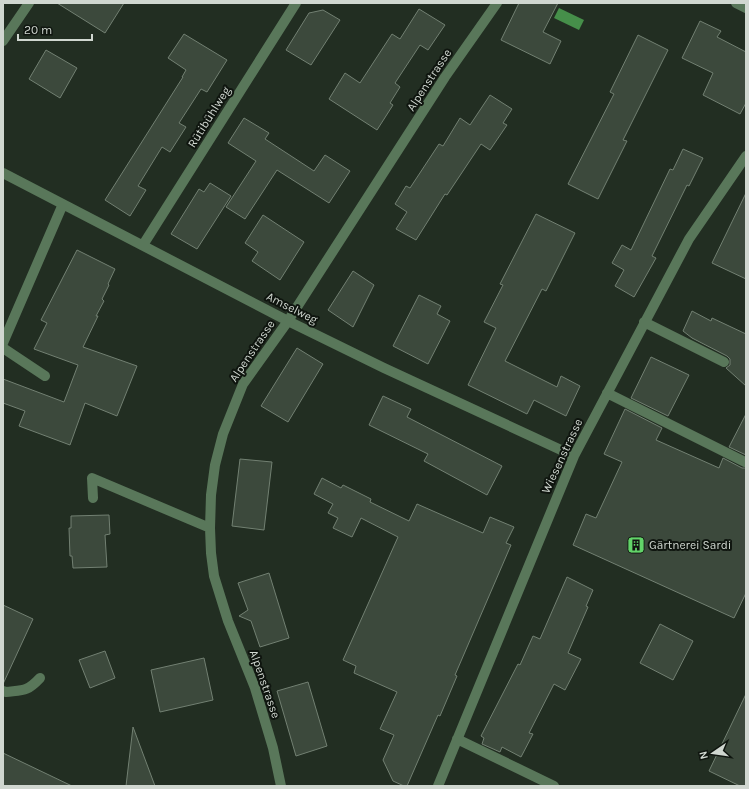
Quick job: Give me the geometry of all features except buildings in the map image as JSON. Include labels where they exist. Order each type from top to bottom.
[{"type":"street","points":[[3,41],[29,3]]},
{"type":"street","name":"Rütibühlweg","points":[[143,245],[296,3]]},
{"type":"street","name":"Alpenstrasse","points":[[281,786],[273,748],[255,688],[228,621],[214,576],[210,528],[211,495],[215,465],[223,434],[244,384],[288,321],[445,77],[497,3]]},
{"type":"street","points":[[736,3],[746,8]]},
{"type":"street","name":"Wiesenstrasse","points":[[438,786],[574,456],[689,239],[746,156]]},
{"type":"street","name":"Amselweg","points":[[3,173],[288,321],[384,368],[574,456]]},
{"type":"street","points":[[3,342],[63,204]]},
{"type":"street","points":[[644,322],[724,362]]},
{"type":"street","points":[[3,348],[45,376]]},
{"type":"street","points":[[607,393],[745,462]]},
{"type":"street","points":[[93,498],[92,478],[210,528]]},
{"type":"street","points":[[3,691],[24,690],[32,687],[40,678]]},
{"type":"street","points":[[457,739],[554,786]]},
{"type":"shaded area","points":[[559,8],[584,20],[579,30],[554,18]]},
{"type":"place","name":"Gärtnerei Sardi","points":[[636,545]]}]
